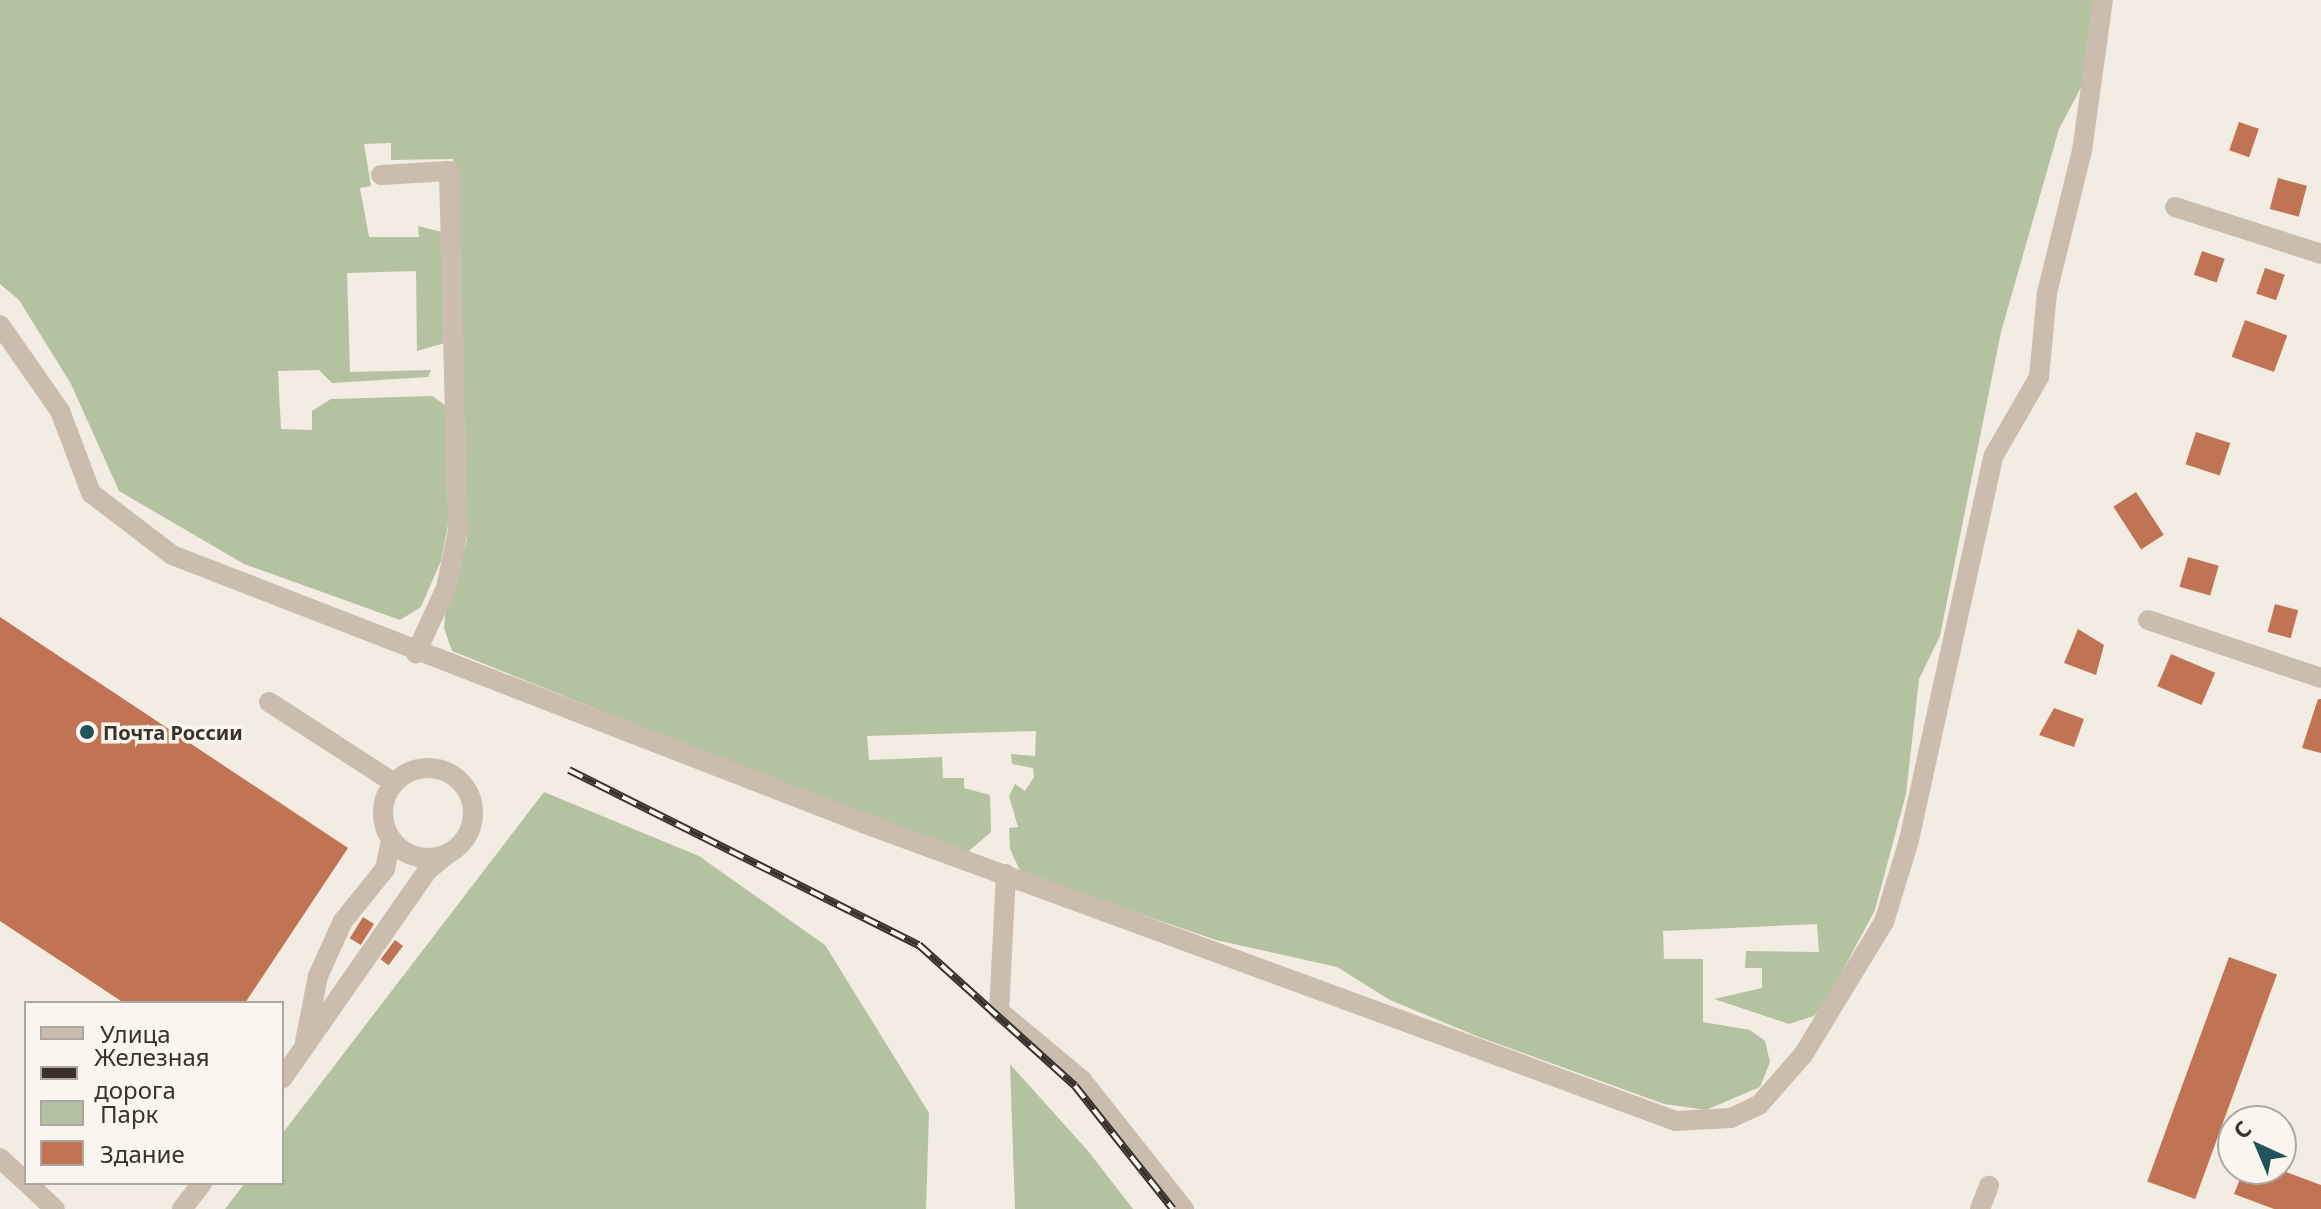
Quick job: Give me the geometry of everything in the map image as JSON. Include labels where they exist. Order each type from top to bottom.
[{"type":"street","points":[[0,325],[60,411],[91,493],[172,555],[416,653],[1676,1121],[1731,1118],[1759,1105],[1837,1005],[1884,922],[1994,455],[2039,377],[2047,293],[2082,151],[2103,0]]},
{"type":"street","points":[[381,175],[449,171],[458,530],[446,588],[416,653]]},
{"type":"street","points":[[2175,207],[2321,254]]},
{"type":"street","points":[[2148,620],[2321,678]]},
{"type":"street","points":[[269,702],[394,783]]},
{"type":"street","points":[[284,1076],[302,1053],[427,871],[469,832],[467,791],[433,768],[394,783],[382,811],[391,840],[385,869],[343,921],[318,976],[302,1053]]},
{"type":"street","points":[[391,840],[417,857],[447,854]]},
{"type":"street","points":[[1006,874],[999,1011],[1081,1079],[1184,1209]]},
{"type":"street","points":[[0,1158],[24,1181]]},
{"type":"street","points":[[28,1185],[55,1209]]},
{"type":"street","points":[[182,1209],[200,1185]]},
{"type":"street","points":[[1980,1209],[1989,1186]]},
{"type":"green space","points":[[0,0],[2107,0],[2104,44],[2059,129],[2001,332],[1940,636],[1919,679],[1906,794],[1875,910],[1827,1000],[1814,1016],[1789,1024],[1714,999],[1762,988],[1762,968],[1745,968],[1746,951],[1819,952],[1817,924],[1663,931],[1664,959],[1703,959],[1703,1022],[1750,1030],[1765,1041],[1770,1062],[1760,1087],[1706,1110],[1664,1104],[1479,1037],[1390,1000],[1337,967],[1216,940],[1021,873],[1010,849],[1009,828],[1018,827],[1009,796],[1015,784],[1025,791],[1034,777],[1033,768],[1012,764],[1011,754],[1035,756],[1036,731],[867,736],[869,760],[942,757],[943,778],[964,778],[964,788],[990,795],[991,832],[963,856],[452,651],[444,628],[446,605],[467,540],[453,159],[391,160],[391,143],[364,144],[371,186],[360,188],[369,237],[419,237],[418,226],[442,232],[445,343],[417,351],[416,271],[347,273],[350,372],[431,370],[428,377],[332,383],[319,370],[278,371],[281,429],[312,430],[312,411],[331,399],[432,396],[448,407],[452,503],[441,561],[421,607],[400,620],[244,564],[119,491],[71,384],[19,300],[0,284]]},
{"type":"green space","points":[[544,792],[699,856],[825,945],[929,1113],[926,1209],[225,1209],[243,1185],[284,1185],[284,1131]]},
{"type":"green space","points":[[1010,1064],[1088,1151],[1133,1209],[1015,1209]]},
{"type":"building","points":[[2239,122],[2259,129],[2249,157],[2229,150]]},
{"type":"building","points":[[2278,178],[2307,186],[2299,217],[2270,209]]},
{"type":"building","points":[[2202,251],[2225,259],[2217,282],[2194,275]]},
{"type":"building","points":[[2265,268],[2285,275],[2276,300],[2256,294]]},
{"type":"building","points":[[2245,320],[2287,335],[2274,372],[2232,357]]},
{"type":"building","points":[[2196,432],[2230,443],[2220,475],[2185,464]]},
{"type":"building","points":[[2136,492],[2164,535],[2141,549],[2113,507]]},
{"type":"building","points":[[2188,557],[2219,566],[2210,596],[2179,587]]},
{"type":"building","points":[[2275,604],[2298,610],[2291,638],[2267,632]]},
{"type":"building","name":"Почта России","points":[[0,617],[348,848],[246,1001],[121,1001],[0,921]]},
{"type":"building","points":[[2078,629],[2104,645],[2096,675],[2064,663]]},
{"type":"building","points":[[2171,654],[2215,673],[2202,705],[2157,686]]},
{"type":"building","points":[[2318,699],[2321,699],[2321,753],[2302,748]]},
{"type":"building","points":[[2054,708],[2084,719],[2074,747],[2039,735]]},
{"type":"building","points":[[363,917],[374,924],[361,945],[350,938]]},
{"type":"building","points":[[395,940],[403,946],[389,965],[381,959]]},
{"type":"building","points":[[2229,957],[2277,974],[2229,1105],[2217,1105],[2217,1139],[2195,1199],[2147,1182]]},
{"type":"building","points":[[2297,1176],[2321,1185],[2321,1209],[2274,1209],[2234,1194],[2238,1185],[2297,1185]]},
{"type":"railway","points":[[569,770],[919,945],[1075,1086],[1173,1209]]},
{"type":"place","name":"Почта России","points":[[87,732]]}]
